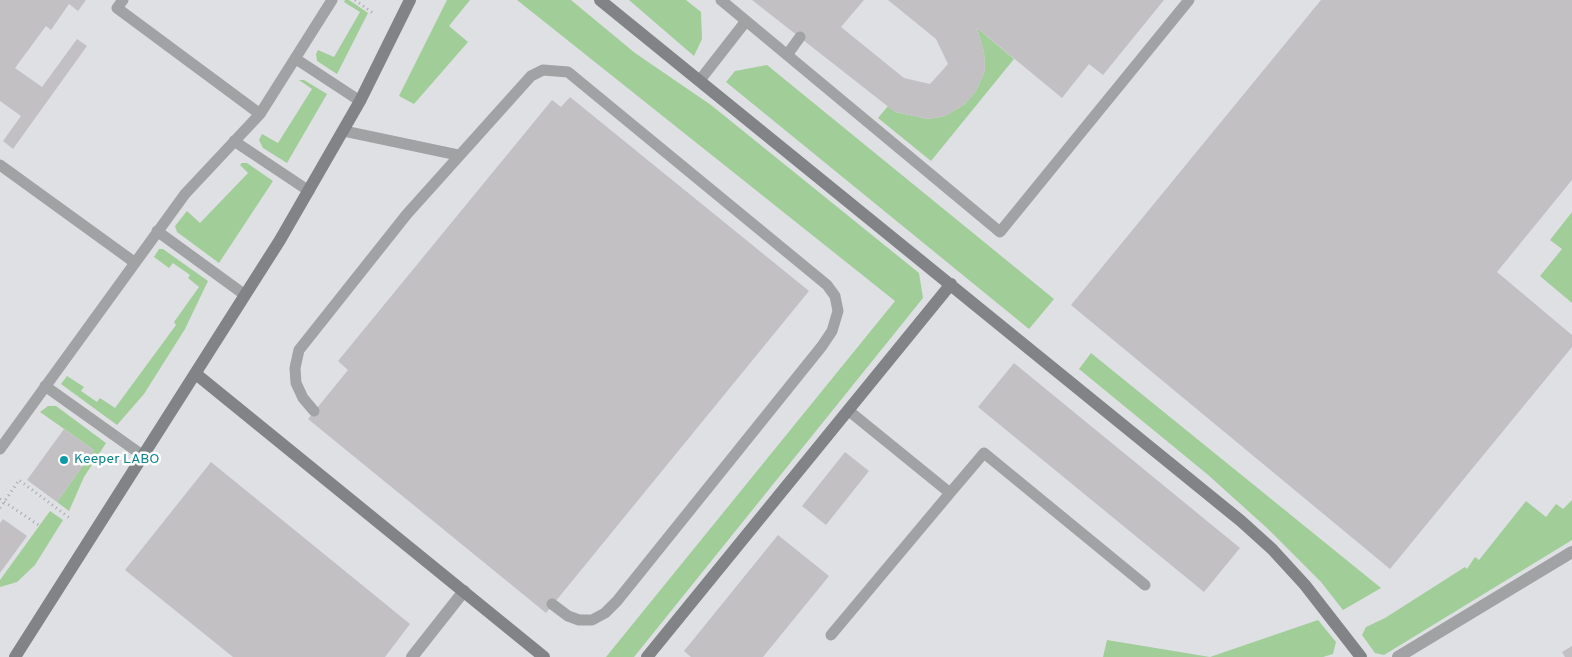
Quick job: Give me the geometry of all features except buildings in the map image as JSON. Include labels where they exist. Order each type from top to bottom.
[{"type":"street","points":[[15,657],[142,455],[196,374],[309,191],[360,101],[410,0]]},
{"type":"street","points":[[600,0],[1241,521],[1272,549],[1305,585],[1361,657]]},
{"type":"street","points":[[647,657],[951,284]]},
{"type":"street","points":[[196,374],[544,657]]},
{"type":"street","points":[[1398,657],[1572,552]]},
{"type":"street","points":[[412,657],[464,591]]},
{"type":"lane","points":[[123,0],[117,8],[260,114]]},
{"type":"lane","points":[[0,449],[184,194],[260,114],[332,0]]},
{"type":"lane","points":[[721,0],[1000,232],[1189,0]]},
{"type":"lane","points":[[700,80],[746,21]]},
{"type":"lane","points":[[787,54],[800,37]]},
{"type":"lane","points":[[296,59],[360,101]]},
{"type":"lane","points":[[314,411],[303,398],[296,382],[294,368],[299,350],[407,214],[531,76],[543,70],[568,72],[827,285],[835,296],[838,310],[832,330],[822,346],[617,602],[605,613],[592,620],[580,620],[568,616],[552,604]]},
{"type":"lane","points":[[344,131],[458,155]]},
{"type":"lane","points":[[234,142],[309,191]]},
{"type":"lane","points":[[0,165],[134,262]]},
{"type":"lane","points":[[157,231],[245,295]]},
{"type":"lane","points":[[45,386],[142,455]]},
{"type":"lane","points":[[849,411],[950,493]]},
{"type":"lane","points":[[831,635],[984,452],[1145,585]]},
{"type":"path","points":[[355,0],[373,13]]},
{"type":"path","points":[[0,508],[19,480],[71,519]]},
{"type":"path","points":[[0,499],[40,526]]},
{"type":"green space","points":[[349,0],[368,13],[337,74],[317,61],[316,54],[318,50],[334,57],[360,12],[344,2]]},
{"type":"green space","points":[[447,0],[470,0],[449,26],[468,42],[414,104],[399,96]]},
{"type":"green space","points":[[517,0],[571,0],[635,53],[711,105],[919,273],[923,298],[634,657],[606,657],[895,301]]},
{"type":"green space","points":[[629,0],[686,0],[701,12],[702,39],[694,56]]},
{"type":"green space","points":[[977,28],[1014,59],[931,161],[878,118],[888,106],[895,112],[928,119],[945,116],[965,104],[976,91],[985,71],[984,52]]},
{"type":"green space","points":[[767,65],[1054,299],[1029,329],[726,82],[735,71]]},
{"type":"green space","points":[[299,80],[304,80],[327,94],[287,163],[263,148],[259,140],[262,134],[278,143],[312,89]]},
{"type":"green space","points":[[247,163],[273,181],[219,263],[177,232],[175,226],[187,211],[200,223],[248,173],[240,165]]},
{"type":"green space","points":[[1572,212],[1572,303],[1540,276],[1562,249],[1550,240]]},
{"type":"green space","points":[[159,249],[163,249],[208,281],[185,329],[144,394],[117,425],[61,384],[67,376],[84,387],[81,391],[97,402],[100,398],[115,408],[176,325],[174,322],[199,287],[188,278],[190,275],[173,263],[169,268],[154,257]]},
{"type":"green space","points":[[1091,353],[1381,588],[1343,610],[1321,582],[1267,528],[1207,474],[1079,369]]},
{"type":"green space","points":[[48,406],[56,406],[106,443],[84,477],[69,511],[57,502],[94,450],[40,412]]},
{"type":"green space","points":[[1572,500],[1572,540],[1384,655],[1375,653],[1362,635],[1366,627],[1385,618],[1465,567],[1467,569],[1475,557],[1479,560],[1526,501],[1546,517],[1556,504],[1563,509]]},
{"type":"green space","points":[[50,511],[63,520],[35,565],[17,582],[0,587],[0,580]]},
{"type":"green space","points":[[1318,620],[1336,642],[1333,654],[1323,657],[1210,657]]},
{"type":"green space","points":[[1107,640],[1210,657],[1103,657]]},
{"type":"place","name":"Keeper LABO","points":[[64,460]]}]
